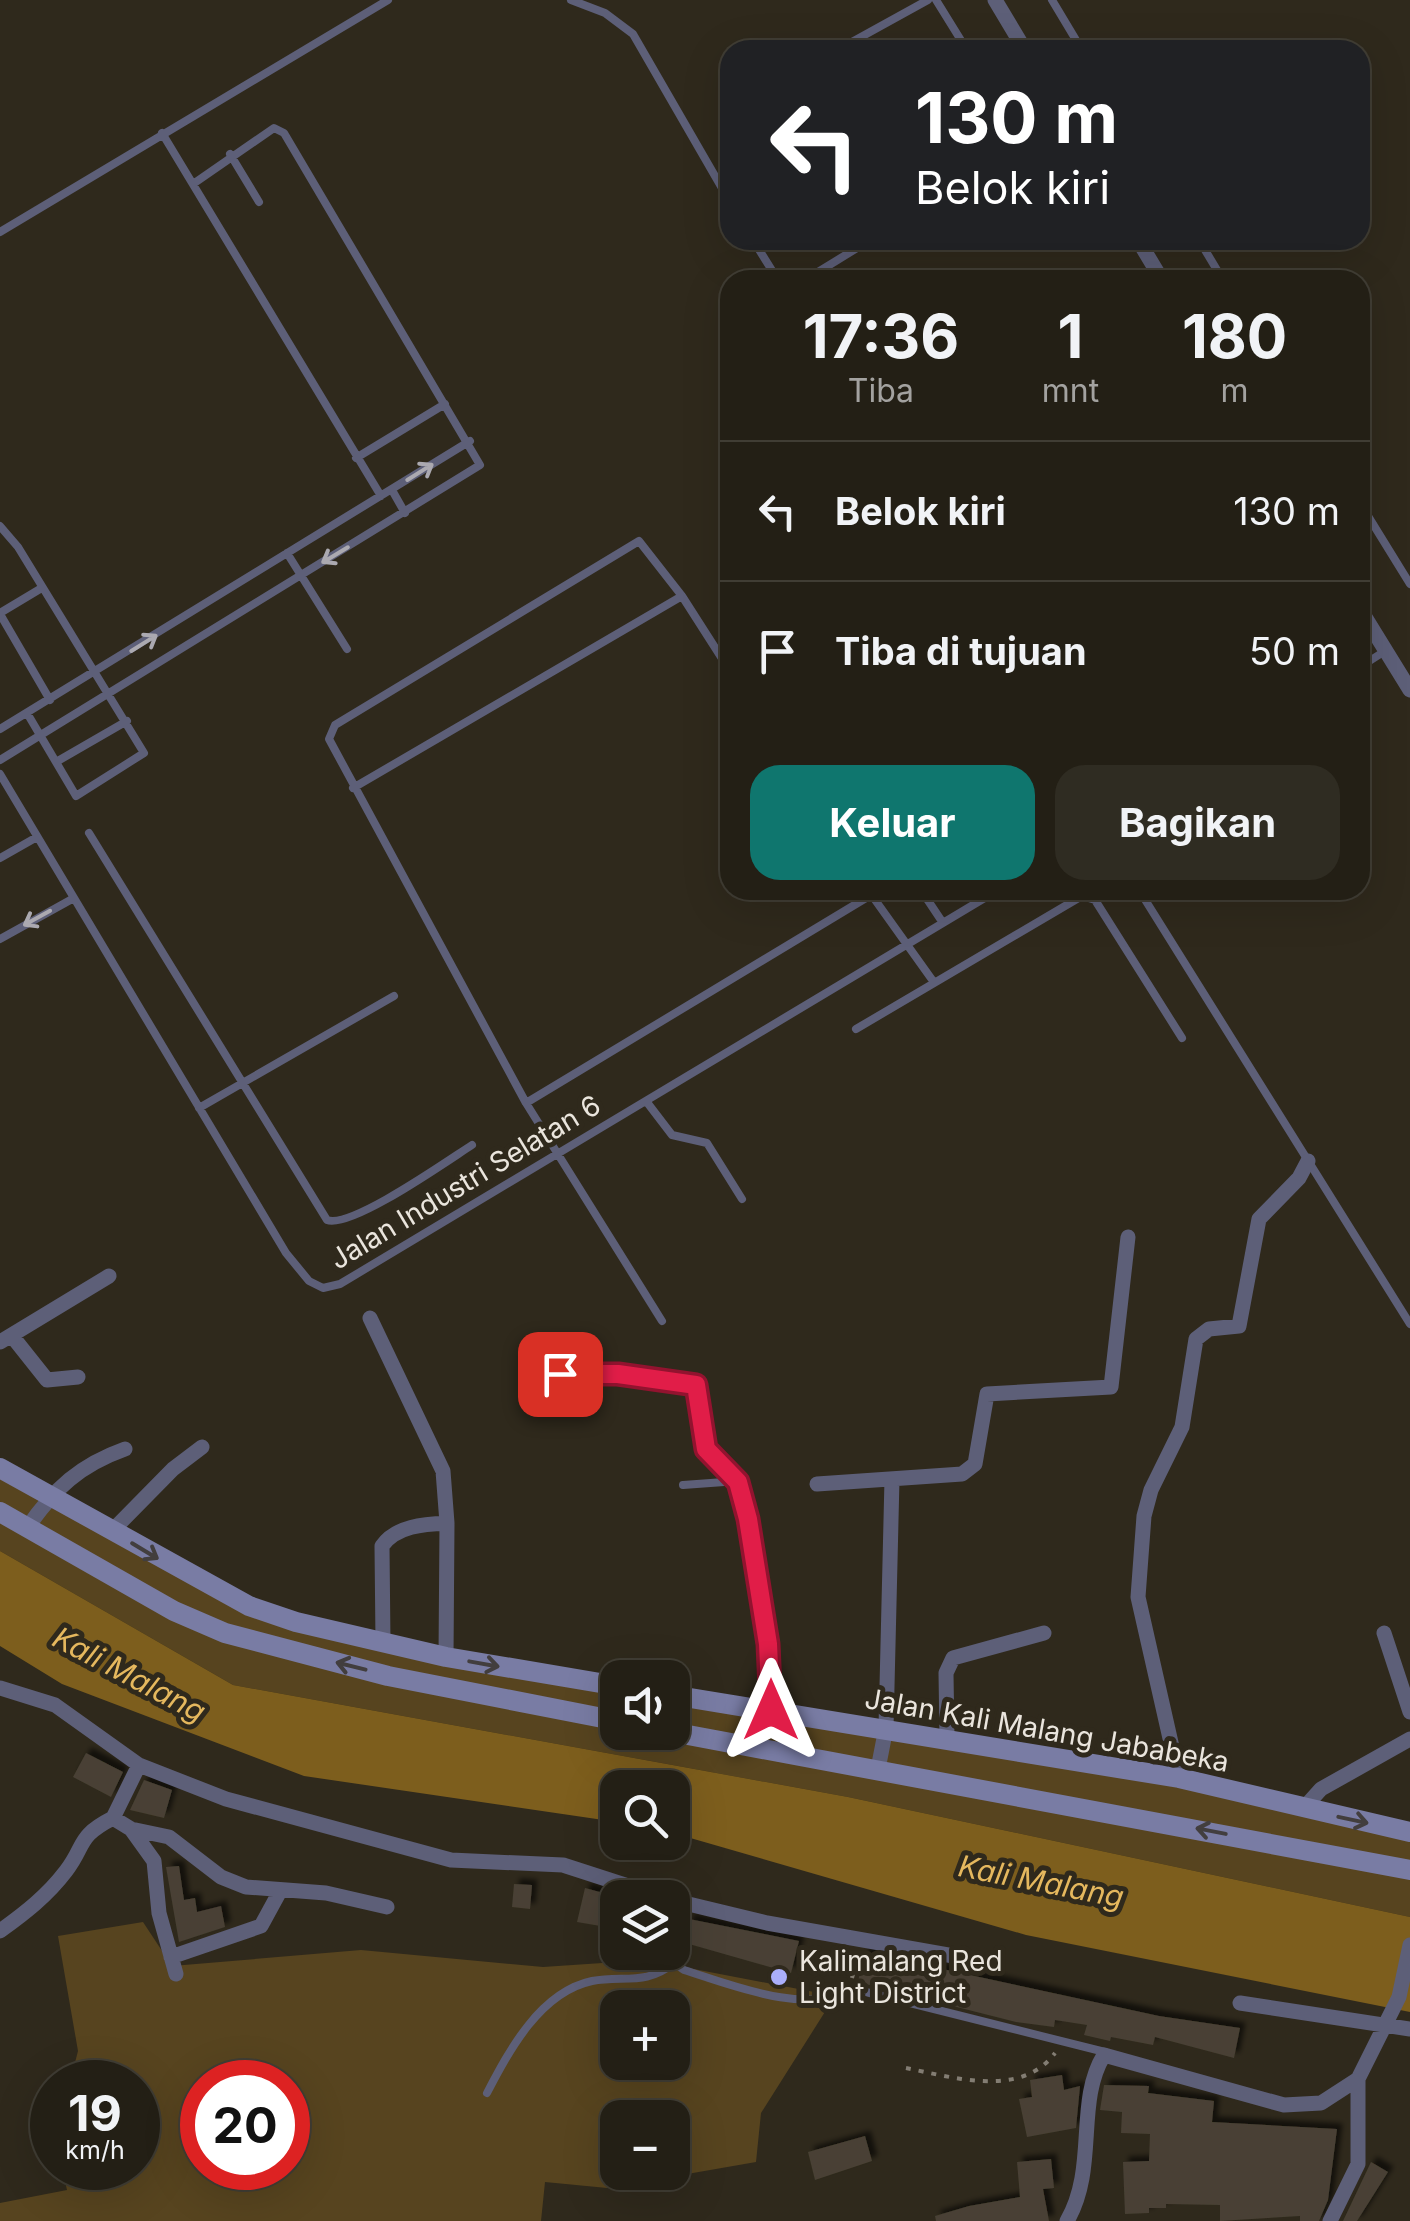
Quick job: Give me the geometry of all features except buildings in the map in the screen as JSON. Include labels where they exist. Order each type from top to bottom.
[{"type":"main road","points":[[0,1468],[249,1606],[382,1643],[600,1683]]},
{"type":"main road","points":[[0,1512],[174,1611],[225,1633],[388,1676],[600,1718]]},
{"type":"main road","name":"Jalan Kali Malang Jababeka","points":[[690,1698],[1179,1778],[1410,1832]]},
{"type":"main road","points":[[690,1735],[1410,1870]]},
{"type":"street","points":[[995,0],[1019,40]]},
{"type":"street","points":[[1370,626],[1410,690]]},
{"type":"street","points":[[1179,1778],[1138,1597],[1144,1516],[1151,1490],[1182,1427],[1196,1339],[1209,1329],[1239,1326],[1259,1219],[1299,1178],[1308,1161]]},
{"type":"street","points":[[817,1484],[962,1474],[972,1469],[983,1398],[990,1393],[1111,1387],[1128,1237]]},
{"type":"street","points":[[78,1377],[47,1380],[6,1339],[109,1276]]},
{"type":"street","points":[[370,1318],[443,1470],[448,1524],[446,1657]]},
{"type":"street","points":[[27,1528],[50,1495],[84,1465],[125,1448]]},
{"type":"street","points":[[112,1530],[173,1468],[202,1448]]},
{"type":"street","points":[[878,1769],[886,1728],[892,1479]]},
{"type":"street","points":[[382,1643],[382,1546],[394,1534],[409,1528],[448,1524]]},
{"type":"street","points":[[1384,1633],[1410,1712]]},
{"type":"street","points":[[947,1738],[946,1673],[953,1658],[1044,1634]]},
{"type":"street","points":[[0,1688],[55,1706],[139,1765],[226,1798],[451,1860],[563,1865],[609,1880]]},
{"type":"street","points":[[1303,1809],[1321,1788],[1410,1739]]},
{"type":"street","points":[[0,1931],[38,1904],[66,1871],[84,1838],[113,1818],[139,1765]]},
{"type":"street","points":[[113,1818],[132,1829],[176,1841],[224,1879],[279,1892],[322,1892],[387,1907]]},
{"type":"street","points":[[132,1829],[154,1861],[159,1913],[176,1974]]},
{"type":"street","points":[[171,1957],[261,1926],[279,1892]]},
{"type":"street","points":[[690,1904],[862,1942],[982,1962]]},
{"type":"street","points":[[1067,2221],[1086,2168],[1094,2076],[1108,2053],[1256,2098],[1298,2106],[1332,2098],[1358,2079],[1388,2024],[1399,1997],[1410,1945]]},
{"type":"street","points":[[1240,2004],[1410,2029]]},
{"type":"street","points":[[1330,2221],[1358,2164],[1358,2079]]},
{"type":"lane","points":[[0,232],[388,0]]},
{"type":"lane","points":[[571,0],[605,13],[633,34],[720,185]]},
{"type":"lane","points":[[856,40],[928,0]]},
{"type":"lane","points":[[936,0],[961,40]]},
{"type":"lane","points":[[1052,0],[1076,40]]},
{"type":"lane","points":[[0,760],[480,465],[470,441],[444,404],[284,133],[274,128],[230,154],[193,184]]},
{"type":"lane","points":[[162,133],[381,496]]},
{"type":"lane","points":[[230,154],[260,202]]},
{"type":"lane","points":[[821,270],[854,250]]},
{"type":"lane","points":[[356,458],[444,404]]},
{"type":"lane","points":[[0,729],[470,441]]},
{"type":"lane","points":[[392,490],[405,513]]},
{"type":"lane","points":[[1370,519],[1410,584]]},
{"type":"lane","points":[[0,526],[18,547],[40,588],[128,721],[144,748],[141,758],[78,796],[27,713]]},
{"type":"lane","points":[[662,1320],[526,1103],[329,739],[335,726],[635,542],[644,543],[720,656]]},
{"type":"lane","points":[[286,553],[347,649]]},
{"type":"lane","points":[[40,588],[0,613],[50,700]]},
{"type":"lane","points":[[354,788],[682,596]]},
{"type":"lane","points":[[1370,661],[1385,651]]},
{"type":"lane","points":[[56,762],[128,721]]},
{"type":"lane","name":"Jalan Industri Selatan 6","points":[[0,774],[286,1252],[309,1281],[322,1288],[340,1284],[981,900]]},
{"type":"lane","points":[[89,832],[330,1222],[364,1211],[472,1145]]},
{"type":"lane","points":[[0,858],[38,837]]},
{"type":"lane","points":[[0,939],[74,898]]},
{"type":"lane","points":[[526,1103],[859,900]]},
{"type":"lane","points":[[875,900],[933,981]]},
{"type":"lane","points":[[927,900],[942,923]]},
{"type":"lane","points":[[856,1029],[1075,900]]},
{"type":"lane","points":[[1092,900],[1182,1038]]},
{"type":"lane","points":[[1145,900],[1410,1324]]},
{"type":"lane","points":[[200,1108],[245,1086],[394,996]]},
{"type":"lane","points":[[646,1100],[672,1135],[706,1143],[742,1199]]},
{"type":"lane","points":[[560,1374],[618,1374],[694,1384],[708,1452],[738,1482],[766,1623],[771,1710]]},
{"type":"lane","points":[[683,1485],[738,1482]]},
{"type":"lane","points":[[487,2093],[524,2031],[555,2001],[584,1984],[652,1977],[664,1970]]},
{"type":"lane","points":[[689,1970],[810,2002],[828,2000],[850,1988],[1108,2053]]},
{"type":"path","points":[[850,1988],[862,1942]]},
{"type":"path","points":[[906,2068],[983,2080],[1020,2077],[1042,2068],[1061,2040]]},
{"type":"shaded area","points":[[0,1468],[249,1606],[600,1682],[600,1750],[690,1750],[690,1697],[771,1709],[1410,1832],[1410,1917],[848,1797],[233,1685],[0,1551]]},
{"type":"shaded area","points":[[143,1922],[172,1966],[361,1950],[543,1967],[600,1963],[600,1970],[690,1968],[835,1996],[761,2113],[756,2162],[690,2174],[690,2100],[600,2100],[600,2187],[545,2182],[541,2221],[0,2221],[0,2203],[67,2190],[160,2190],[160,2060],[76,2060],[78,2051],[58,1936]]},
{"type":"water","name":"Kali Malang","points":[[0,1551],[233,1685],[848,1797],[1410,1917],[1410,2012],[1026,1935],[690,1838],[690,1770],[600,1770],[600,1820],[304,1776],[62,1684],[0,1646]]},
{"type":"place","name":"Kalimalang Red Light District","points":[[779,1977]]},
{"type":"route","points":[[560,1374],[618,1374],[696,1385],[706,1449],[738,1482],[748,1519],[766,1623],[771,1710]]}]
